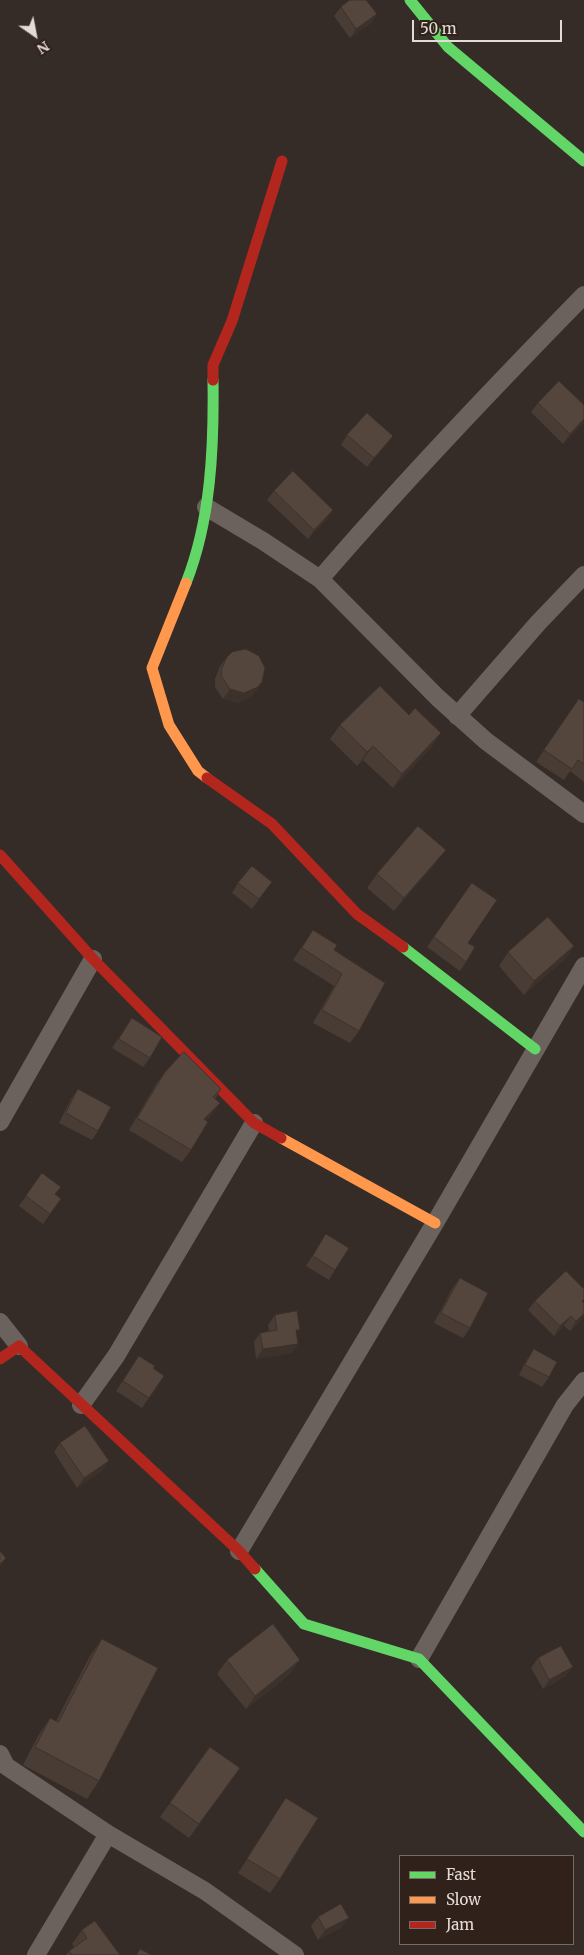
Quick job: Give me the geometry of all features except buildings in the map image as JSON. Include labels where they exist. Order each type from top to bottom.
[{"type":"street","points":[[410,0],[448,47],[584,161]]},
{"type":"street","points":[[282,161],[232,321],[213,365],[214,425],[206,507],[196,558],[152,668],[169,726],[198,771],[272,824],[357,914],[432,968],[535,1049]]},
{"type":"street","points":[[320,579],[383,506],[584,295]]},
{"type":"street","points":[[206,507],[320,579],[457,716],[486,741],[584,814]]},
{"type":"street","points":[[457,716],[538,623],[584,575]]},
{"type":"street","points":[[0,855],[93,959],[254,1123],[435,1223]]},
{"type":"street","points":[[0,1122],[93,959]]},
{"type":"street","points":[[239,1551],[435,1223],[584,966]]},
{"type":"street","points":[[81,1405],[116,1356],[254,1123]]},
{"type":"street","points":[[0,1322],[19,1346],[239,1551],[304,1624],[419,1659],[584,1832]]},
{"type":"street","points":[[0,1358],[19,1346]]},
{"type":"street","points":[[419,1659],[565,1405],[584,1381]]},
{"type":"street","points":[[0,1754],[6,1766],[108,1834],[205,1891],[295,1955]]},
{"type":"street","points":[[36,1955],[108,1834]]},
{"type":"traffic: fast","points":[[410,0],[448,47],[584,161]]},
{"type":"traffic: fast","points":[[186,583],[201,534],[206,509],[213,431],[213,380]]},
{"type":"traffic: fast","points":[[403,947],[535,1049]]},
{"type":"traffic: fast","points":[[255,1569],[304,1624],[419,1659],[584,1832]]},
{"type":"traffic: slow","points":[[186,583],[152,668],[169,725],[198,771],[207,778]]},
{"type":"traffic: slow","points":[[281,1138],[435,1223]]},
{"type":"traffic: jam","points":[[213,380],[213,365],[232,321],[282,161]]},
{"type":"traffic: jam","points":[[207,778],[272,824],[357,914],[403,947]]},
{"type":"traffic: jam","points":[[0,855],[93,959],[254,1123],[281,1138]]},
{"type":"traffic: jam","points":[[0,1359],[19,1346],[239,1551],[255,1569]]}]
